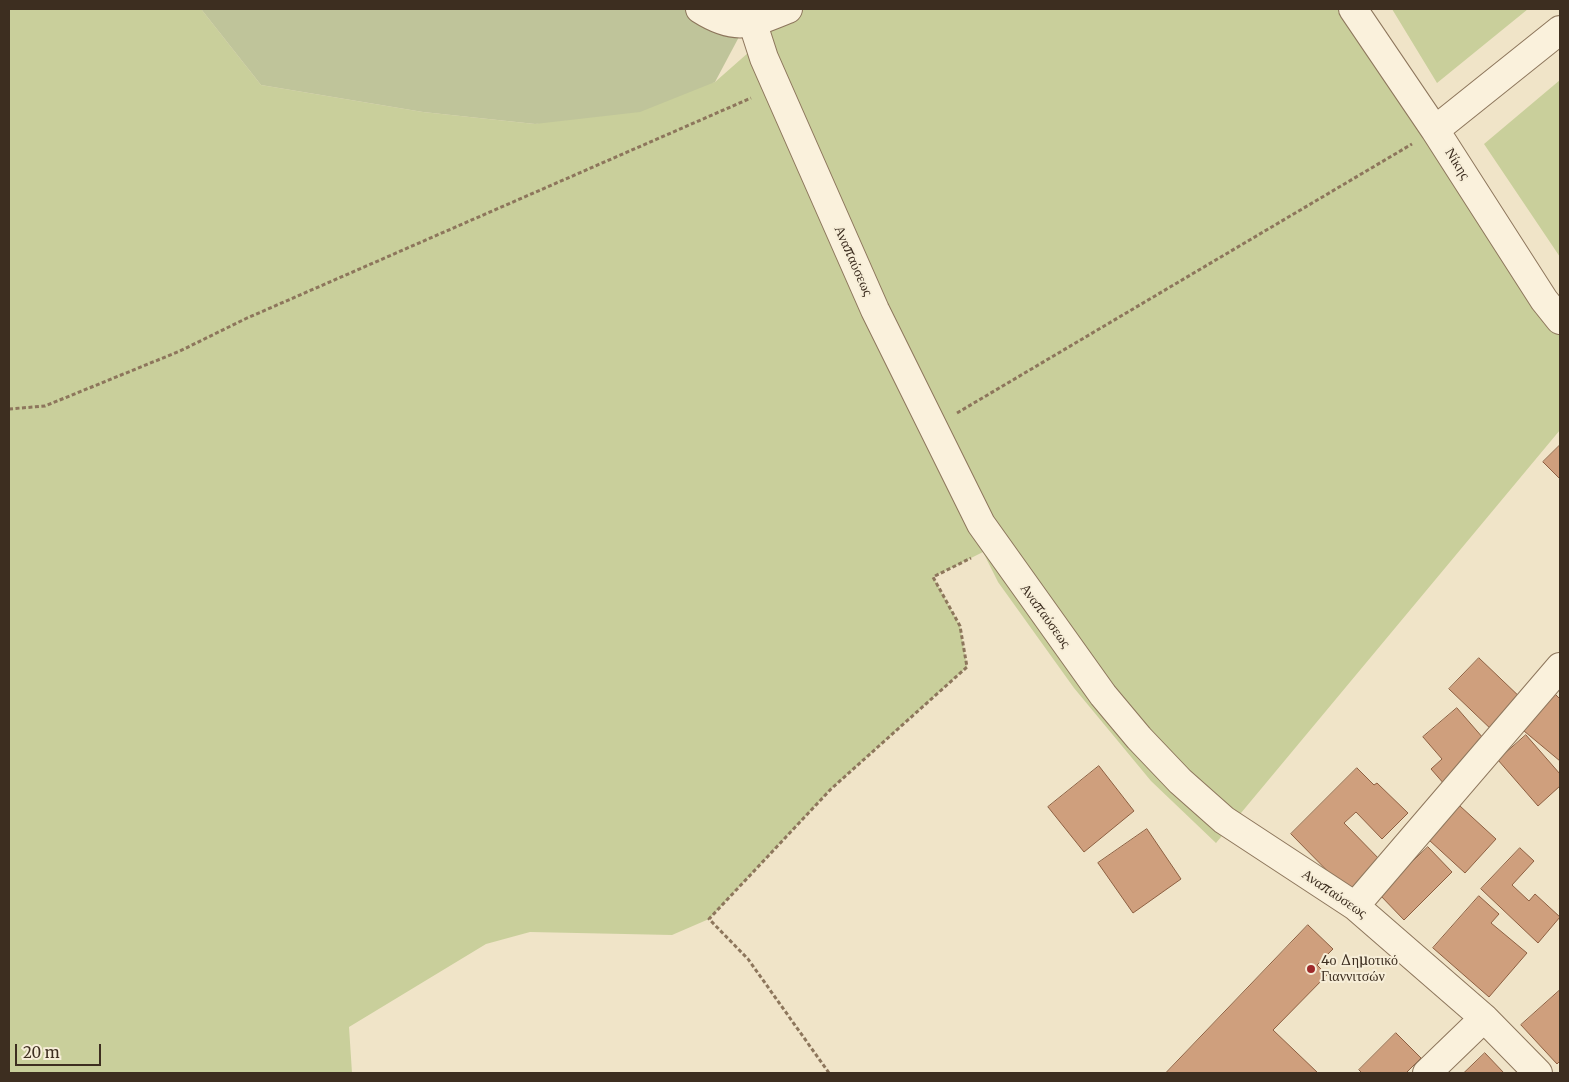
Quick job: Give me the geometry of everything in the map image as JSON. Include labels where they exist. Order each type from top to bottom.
[{"type":"street","points":[[700,9],[723,22],[788,9]]},
{"type":"street","name":"Νίκης","points":[[1353,9],[1435,130],[1533,284],[1560,320]]},
{"type":"street","name":"Αναπαύσεως","points":[[753,16],[776,87],[875,310],[981,524],[1103,695],[1139,738],[1180,781],[1244,834],[1355,906],[1484,1018],[1538,1073]]},
{"type":"street","points":[[1435,130],[1560,30]]},
{"type":"street","points":[[1355,906],[1560,667]]},
{"type":"street","points":[[1427,1073],[1484,1018]]},
{"type":"path","points":[[9,409],[45,406],[180,352],[254,315],[776,87]]},
{"type":"path","points":[[932,427],[1435,130]]},
{"type":"path","points":[[829,1073],[748,959],[709,919],[831,789],[967,667],[960,626],[933,577],[995,546]]},
{"type":"green space","points":[[9,9],[201,9],[261,85],[423,112],[535,124],[715,82],[757,45],[754,9],[1353,9],[1560,320],[1560,430],[1216,843],[1151,781],[1074,688],[998,582],[983,552],[933,577],[960,626],[967,667],[831,789],[709,919],[672,935],[530,932],[486,944],[349,1027],[352,1073],[9,1073]]},
{"type":"green space","points":[[201,9],[747,9],[748,20],[715,82],[640,112],[535,124],[423,112],[261,85]]},
{"type":"green space","points":[[1392,9],[1528,9],[1437,83]]},
{"type":"green space","points":[[1560,80],[1560,257],[1484,144]]},
{"type":"building","points":[[1560,445],[1560,479],[1543,462]]},
{"type":"building","points":[[1479,658],[1524,701],[1494,732],[1449,689]]},
{"type":"building","points":[[1555,694],[1560,699],[1560,761],[1524,731]]},
{"type":"building","points":[[1457,708],[1490,746],[1445,785],[1431,769],[1442,759],[1423,737]]},
{"type":"building","points":[[1526,735],[1560,774],[1560,786],[1538,806],[1498,760]]},
{"type":"building","points":[[1099,766],[1134,811],[1084,852],[1048,807]]},
{"type":"building","points":[[1357,768],[1374,785],[1377,783],[1408,813],[1382,839],[1356,812],[1344,823],[1384,864],[1352,896],[1291,834]]},
{"type":"building","points":[[1460,806],[1496,839],[1465,873],[1429,840]]},
{"type":"building","points":[[1147,829],[1181,879],[1133,913],[1098,863]]},
{"type":"building","points":[[1428,847],[1452,872],[1404,920],[1379,894]]},
{"type":"building","points":[[1520,848],[1534,861],[1512,885],[1529,901],[1535,894],[1560,917],[1538,943],[1481,889]]},
{"type":"building","points":[[1479,896],[1499,914],[1491,923],[1527,953],[1489,997],[1433,948]]},
{"type":"building","points":[[1308,925],[1333,949],[1317,965],[1327,975],[1273,1030],[1318,1073],[1166,1073]]},
{"type":"building","points":[[1560,990],[1560,1061],[1557,1064],[1521,1025]]},
{"type":"building","points":[[1396,1033],[1421,1058],[1406,1073],[1362,1073],[1359,1070]]},
{"type":"building","points":[[1485,1053],[1504,1073],[1464,1073]]},
{"type":"place","name":"4ο Δημοτικό Γιαννιτσών","points":[[1311,969]]}]
